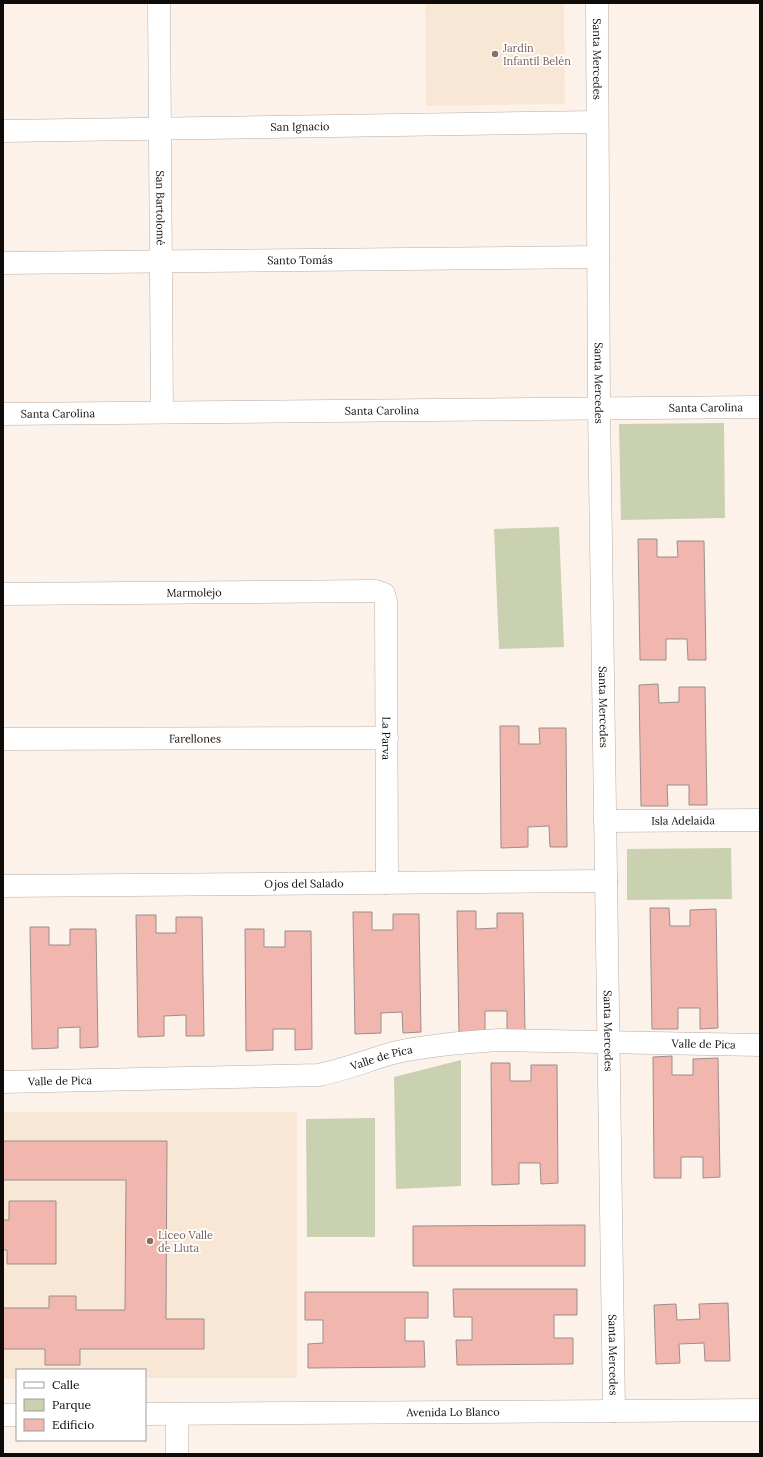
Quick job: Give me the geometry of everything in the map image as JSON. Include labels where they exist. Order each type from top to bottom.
[{"type":"street","name":"San Bartolomé","points":[[159,3],[162,412]]},
{"type":"street","name":"Santa Mercedes","points":[[597,3],[599,409],[614,1411]]},
{"type":"street","name":"San Ignacio","points":[[3,131],[597,122]]},
{"type":"street","name":"Santo Tomás","points":[[3,263],[598,256]]},
{"type":"street","name":"Santa Carolina","points":[[3,414],[760,407]]},
{"type":"street","name":"Marmolejo","points":[[3,594],[370,591],[384,594]]},
{"type":"street","name":"La Parva","points":[[384,594],[386,597],[387,883]]},
{"type":"street","name":"Farellones","points":[[3,739],[386,738]]},
{"type":"street","name":"Isla Adelaida","points":[[605,821],[760,820]]},
{"type":"street","name":"Ojos del Salado","points":[[3,886],[606,881]]},
{"type":"street","name":"Valle de Pica","points":[[3,1082],[319,1075],[339,1071],[408,1050],[500,1040],[760,1045]]},
{"type":"street","name":"Avenida Lo Blanco","points":[[146,1414],[760,1410]]},
{"type":"street","points":[[177,1414],[177,1454]]},
{"type":"street","points":[[3,1416],[16,1415]]},
{"type":"shaded area","name":"Jardín Infantil Belén","points":[[425,3],[564,3],[565,104],[426,106]]},
{"type":"shaded area","name":"Liceo Valle de Lluta","points":[[3,1112],[297,1112],[297,1378],[146,1378],[146,1369],[16,1369],[16,1379],[3,1379]]},
{"type":"green space","points":[[724,423],[725,518],[621,520],[619,424]]},
{"type":"green space","points":[[559,527],[564,647],[499,649],[494,529]]},
{"type":"green space","points":[[731,848],[732,899],[627,900],[627,849]]},
{"type":"green space","points":[[461,1060],[461,1186],[396,1189],[394,1077]]},
{"type":"green space","points":[[375,1118],[375,1237],[307,1237],[306,1119]]},
{"type":"building","points":[[638,539],[657,539],[657,557],[678,557],[677,541],[704,541],[706,660],[688,660],[687,639],[666,639],[666,660],[640,660]]},
{"type":"building","points":[[658,684],[659,703],[679,702],[679,687],[705,687],[707,805],[689,805],[689,785],[667,785],[668,806],[641,806],[639,685]]},
{"type":"building","points":[[500,726],[519,726],[519,744],[540,744],[539,728],[566,728],[567,847],[550,847],[549,826],[528,827],[528,847],[501,848]]},
{"type":"building","points":[[650,908],[669,908],[670,926],[690,926],[690,910],[716,909],[718,1028],[700,1029],[700,1008],[678,1008],[678,1029],[652,1029]]},
{"type":"building","points":[[457,911],[476,911],[476,929],[497,928],[497,913],[523,913],[525,1031],[507,1031],[507,1011],[485,1011],[485,1032],[459,1033]]},
{"type":"building","points":[[353,912],[372,912],[372,930],[393,930],[393,914],[419,914],[421,1032],[403,1033],[402,1012],[381,1013],[381,1033],[355,1034]]},
{"type":"building","points":[[136,915],[156,915],[156,933],[176,933],[176,917],[202,917],[204,1036],[186,1036],[186,1015],[164,1016],[164,1036],[138,1037]]},
{"type":"building","points":[[30,927],[49,927],[49,945],[70,945],[70,929],[96,929],[98,1047],[80,1048],[80,1027],[58,1028],[58,1048],[32,1049]]},
{"type":"building","points":[[245,929],[264,929],[264,947],[285,947],[285,931],[311,931],[312,1049],[295,1050],[295,1029],[273,1029],[273,1050],[246,1051]]},
{"type":"building","points":[[672,1056],[672,1075],[693,1075],[693,1059],[718,1058],[720,1177],[703,1178],[703,1157],[681,1157],[681,1178],[654,1178],[653,1057]]},
{"type":"building","points":[[491,1063],[510,1063],[510,1081],[531,1081],[531,1065],[557,1065],[558,1183],[541,1184],[540,1163],[519,1163],[519,1184],[492,1185]]},
{"type":"building","points":[[3,1141],[167,1141],[166,1319],[204,1319],[204,1349],[80,1349],[80,1365],[45,1365],[45,1349],[3,1349],[3,1308],[49,1308],[49,1296],[76,1296],[76,1310],[125,1310],[126,1180],[3,1180]]},
{"type":"building","points":[[9,1201],[56,1201],[56,1264],[7,1264],[7,1250],[3,1250],[3,1220],[9,1220]]},
{"type":"building","points":[[585,1225],[585,1266],[413,1266],[413,1226]]},
{"type":"building","points":[[453,1289],[577,1289],[577,1315],[554,1315],[554,1338],[573,1338],[573,1364],[457,1365],[456,1340],[472,1340],[472,1317],[454,1317]]},
{"type":"building","points":[[305,1292],[428,1292],[428,1318],[405,1318],[405,1341],[424,1341],[425,1367],[308,1368],[308,1344],[323,1343],[323,1320],[305,1320]]},
{"type":"building","points":[[728,1303],[730,1361],[705,1361],[704,1343],[679,1344],[680,1363],[656,1364],[654,1305],[676,1304],[677,1320],[700,1319],[699,1304]]},
{"type":"place","name":"Jardín Infantil Belén","points":[[495,54]]},
{"type":"place","name":"Liceo Valle de Lluta","points":[[150,1241]]}]
